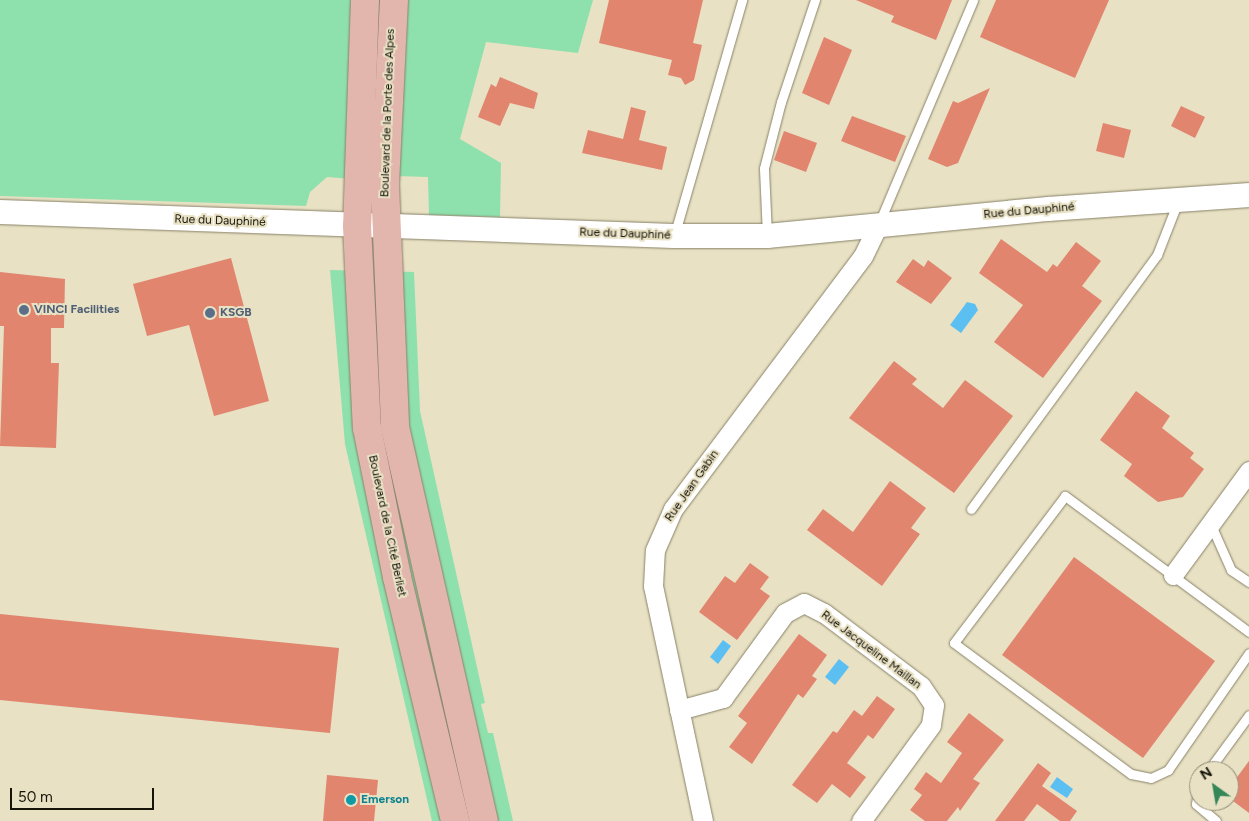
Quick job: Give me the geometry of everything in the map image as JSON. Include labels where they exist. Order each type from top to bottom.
[{"type":"main road","points":[[357,226],[365,0]]},
{"type":"main road","name":"Boulevard de la Porte des Alpes","points":[[386,227],[394,0]]},
{"type":"main road","name":"Boulevard de la Cité Berliet","points":[[357,226],[367,428],[397,577],[455,821]]},
{"type":"main road","points":[[386,227],[395,427],[484,821]]},
{"type":"street","name":"Rue du Dauphiné","points":[[0,212],[386,227],[674,236],[767,236],[1179,198],[1249,195]]},
{"type":"street","name":"Rue Jean Gabin","points":[[703,821],[653,586],[656,550],[663,529],[688,488],[863,256],[878,225]]},
{"type":"street","points":[[1173,575],[1249,472]]},
{"type":"street","name":"Rue Jacqueline Maillan","points":[[679,710],[723,698],[785,613],[804,603],[824,613],[921,686],[934,705],[932,725],[861,821]]},
{"type":"lane","points":[[674,236],[742,0]]},
{"type":"lane","points":[[767,236],[764,168],[781,102],[815,0]]},
{"type":"lane","points":[[878,225],[973,0]]},
{"type":"lane","points":[[972,509],[1158,255],[1179,198]]},
{"type":"lane","points":[[1249,632],[1065,496],[954,643],[1131,774],[1151,778],[1168,770],[1249,653]]},
{"type":"lane","points":[[1211,525],[1231,570],[1249,582]]},
{"type":"lane","points":[[1215,761],[1249,715]]},
{"type":"lane","points":[[1204,811],[1216,821]]},
{"type":"green space","points":[[0,0],[385,0],[377,181],[327,177],[310,192],[306,206],[0,196]]},
{"type":"green space","points":[[408,0],[593,0],[578,53],[486,42],[460,139],[501,163],[500,217],[429,215],[428,177],[396,176],[401,49]]},
{"type":"green space","points":[[330,270],[414,272],[420,411],[485,703],[481,704],[488,733],[493,733],[513,821],[432,821],[345,444]]},
{"type":"water","points":[[967,302],[975,304],[978,310],[961,333],[950,325]]},
{"type":"water","points":[[723,640],[731,646],[718,664],[710,657]]},
{"type":"water","points":[[839,659],[849,667],[835,685],[825,677]]},
{"type":"water","points":[[1057,777],[1073,789],[1067,798],[1050,787]]},
{"type":"building","points":[[609,0],[703,0],[693,43],[702,45],[694,80],[685,85],[681,78],[668,75],[672,60],[599,43]]},
{"type":"building","points":[[856,0],[952,0],[936,40],[891,22],[894,16]]},
{"type":"building","points":[[996,0],[1109,0],[1075,78],[980,37]]},
{"type":"building","points":[[824,37],[852,50],[829,105],[802,93]]},
{"type":"building","points":[[500,77],[538,93],[534,109],[510,103],[500,126],[478,117],[491,84],[496,87]]},
{"type":"building","points":[[990,88],[958,163],[947,167],[928,159],[953,101],[958,103]]},
{"type":"building","points":[[1181,106],[1205,117],[1195,138],[1171,126]]},
{"type":"building","points":[[631,107],[646,111],[639,140],[667,147],[662,170],[582,153],[588,130],[623,139]]},
{"type":"building","points":[[852,116],[906,136],[895,162],[841,141]]},
{"type":"building","points":[[1103,123],[1131,130],[1124,158],[1096,151]]},
{"type":"building","points":[[784,131],[817,143],[806,172],[774,160]]},
{"type":"building","points":[[1001,239],[1047,272],[1053,264],[1057,267],[1076,242],[1101,261],[1082,286],[1102,301],[1043,378],[994,342],[1023,305],[979,273]]},
{"type":"building","points":[[231,258],[269,401],[214,416],[189,325],[147,336],[133,284]]},
{"type":"building","points":[[913,259],[924,267],[928,260],[952,278],[931,304],[896,282]]},
{"type":"building","points":[[0,272],[65,279],[64,328],[51,328],[51,363],[59,363],[56,448],[0,446],[4,326],[0,326]]},
{"type":"building","points":[[894,361],[917,379],[912,384],[943,408],[965,380],[1013,416],[954,493],[849,418]]},
{"type":"building","points":[[1136,391],[1170,416],[1162,428],[1194,453],[1190,458],[1204,469],[1183,497],[1158,502],[1124,476],[1132,464],[1100,440]]},
{"type":"building","points":[[890,481],[926,508],[911,528],[920,534],[882,586],[807,530],[823,509],[853,532]]},
{"type":"building","points":[[1074,557],[1215,661],[1143,758],[1002,655]]},
{"type":"building","points":[[750,563],[769,577],[760,589],[770,596],[737,640],[699,612],[725,576],[735,583]]},
{"type":"building","points":[[0,614],[339,648],[330,733],[0,700]]},
{"type":"building","points":[[799,634],[827,655],[812,676],[817,679],[803,698],[798,694],[752,764],[729,747],[747,723],[738,716]]},
{"type":"building","points":[[877,696],[895,709],[873,739],[868,735],[847,763],[866,777],[850,798],[832,784],[817,803],[792,785],[833,731],[837,733],[854,710],[862,716]]},
{"type":"building","points":[[969,713],[1004,740],[973,779],[980,783],[960,811],[958,807],[947,821],[925,821],[910,810],[922,795],[914,789],[926,772],[941,783],[962,753],[947,742]]},
{"type":"building","points":[[1249,761],[1249,813],[1239,806],[1239,774]]},
{"type":"building","points":[[1038,763],[1051,773],[1042,786],[1077,811],[1070,821],[1060,821],[1037,804],[1024,821],[995,821]]},
{"type":"building","name":"Emerson","points":[[327,775],[378,780],[374,821],[323,821]]},
{"type":"place","name":"VINCI Facilities","points":[[24,310]]},
{"type":"place","name":"KSGB","points":[[210,313]]},
{"type":"place","name":"Emerson","points":[[351,800]]}]
